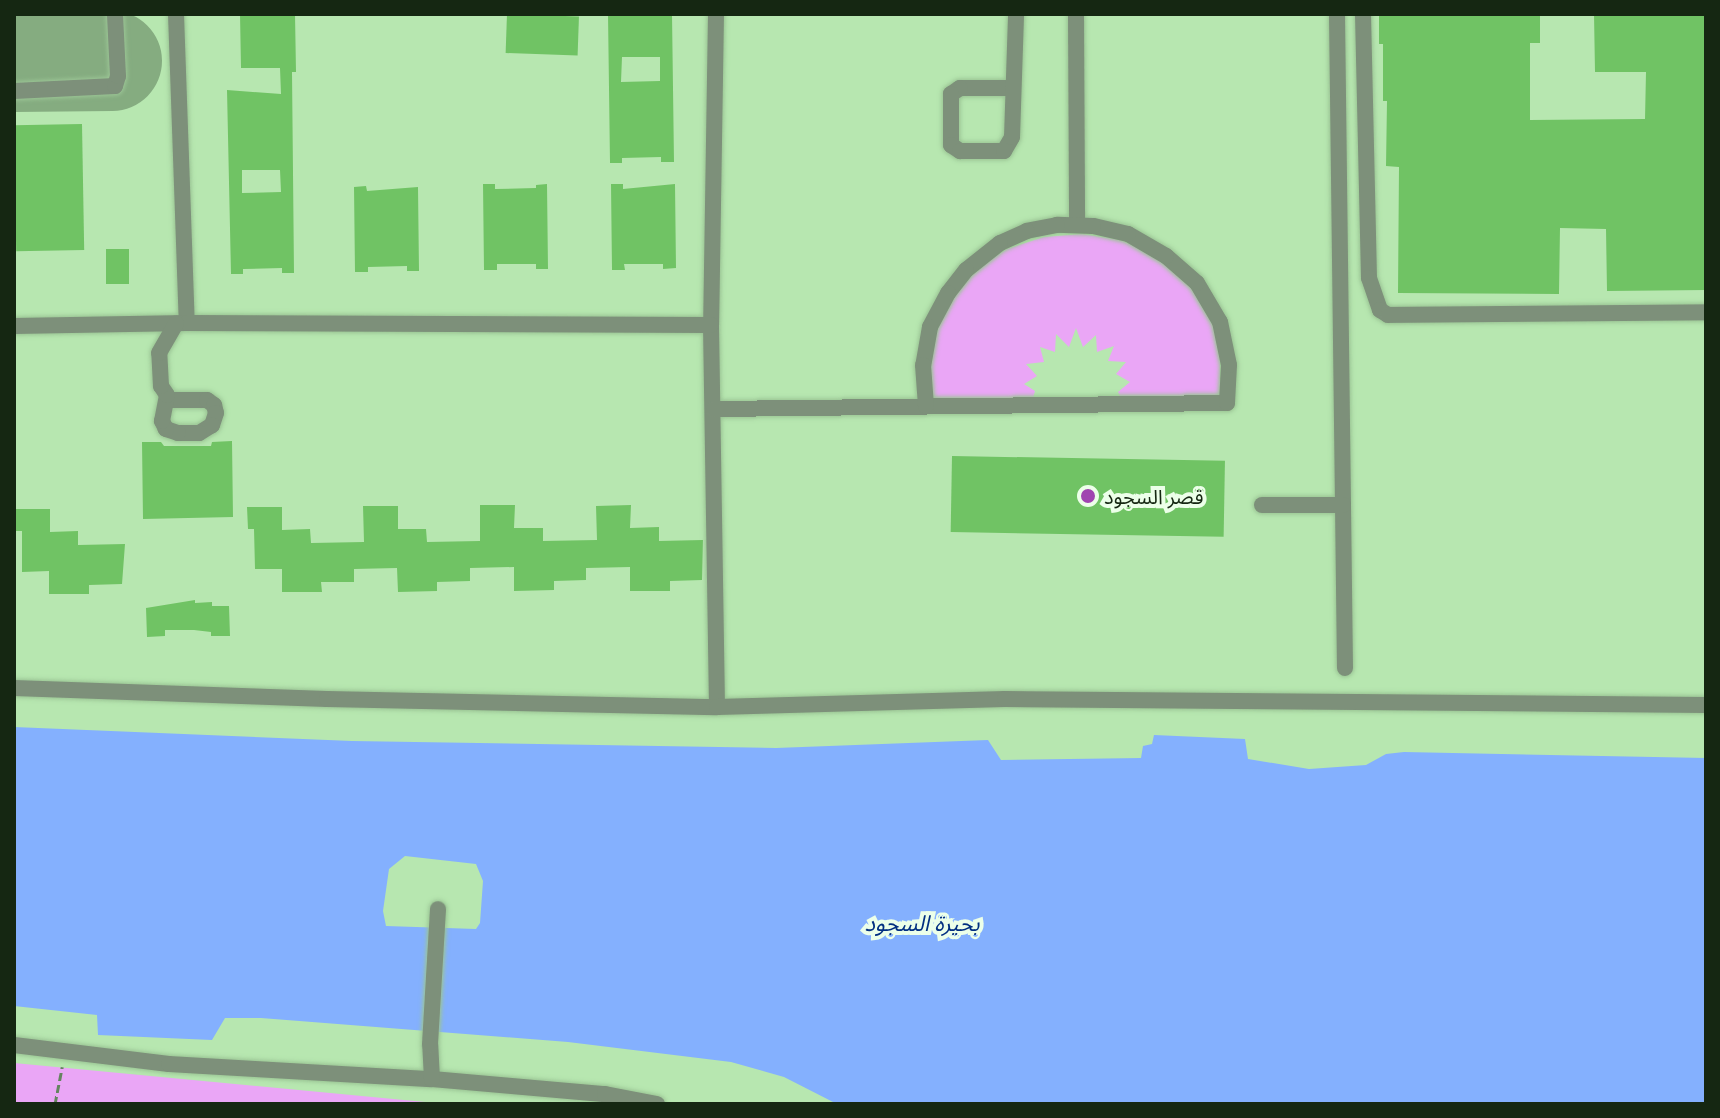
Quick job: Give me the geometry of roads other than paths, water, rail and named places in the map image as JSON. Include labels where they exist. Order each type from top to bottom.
[{"type":"street","points":[[14,91],[115,86],[118,76],[115,14]]},
{"type":"street","points":[[167,400],[160,379],[159,353],[182,323],[176,14]]},
{"type":"street","points":[[716,14],[711,325],[717,707]]},
{"type":"street","points":[[1013,88],[960,88],[951,94],[951,145],[960,151],[1004,151],[1012,137],[1016,14]]},
{"type":"street","points":[[1076,14],[1077,225]]},
{"type":"street","points":[[1337,14],[1345,668]]},
{"type":"street","points":[[1363,14],[1369,278],[1380,310],[1388,315],[1706,312]]},
{"type":"street","points":[[714,409],[1227,403],[1229,365],[1220,322],[1197,283],[1166,256],[1128,234],[1077,225],[1027,231],[1000,243],[966,270],[948,293],[930,327],[923,365],[926,406]]},
{"type":"street","points":[[14,326],[182,323],[711,325]]},
{"type":"street","points":[[1262,505],[1343,505]]},
{"type":"street","points":[[14,688],[327,699],[717,707],[1005,699],[1706,705]]},
{"type":"street","points":[[432,1079],[430,1044],[438,909]]},
{"type":"street","points":[[14,1045],[169,1064],[432,1079],[605,1094],[657,1104]]},
{"type":"water","name":"بحيرة السجود","points":[[14,727],[352,741],[776,748],[988,740],[1001,760],[1141,758],[1143,746],[1152,744],[1154,735],[1245,739],[1248,759],[1309,769],[1366,765],[1386,754],[1404,752],[1706,758],[1706,1104],[837,1104],[784,1077],[731,1062],[568,1042],[261,1018],[225,1018],[212,1040],[98,1035],[97,1015],[14,1006]],"holes":[[[405,856],[476,864],[483,881],[480,923],[476,929],[386,926],[383,911],[389,869]]]},
{"type":"place","name":"قصر السجود","points":[[1088,496]]}]
